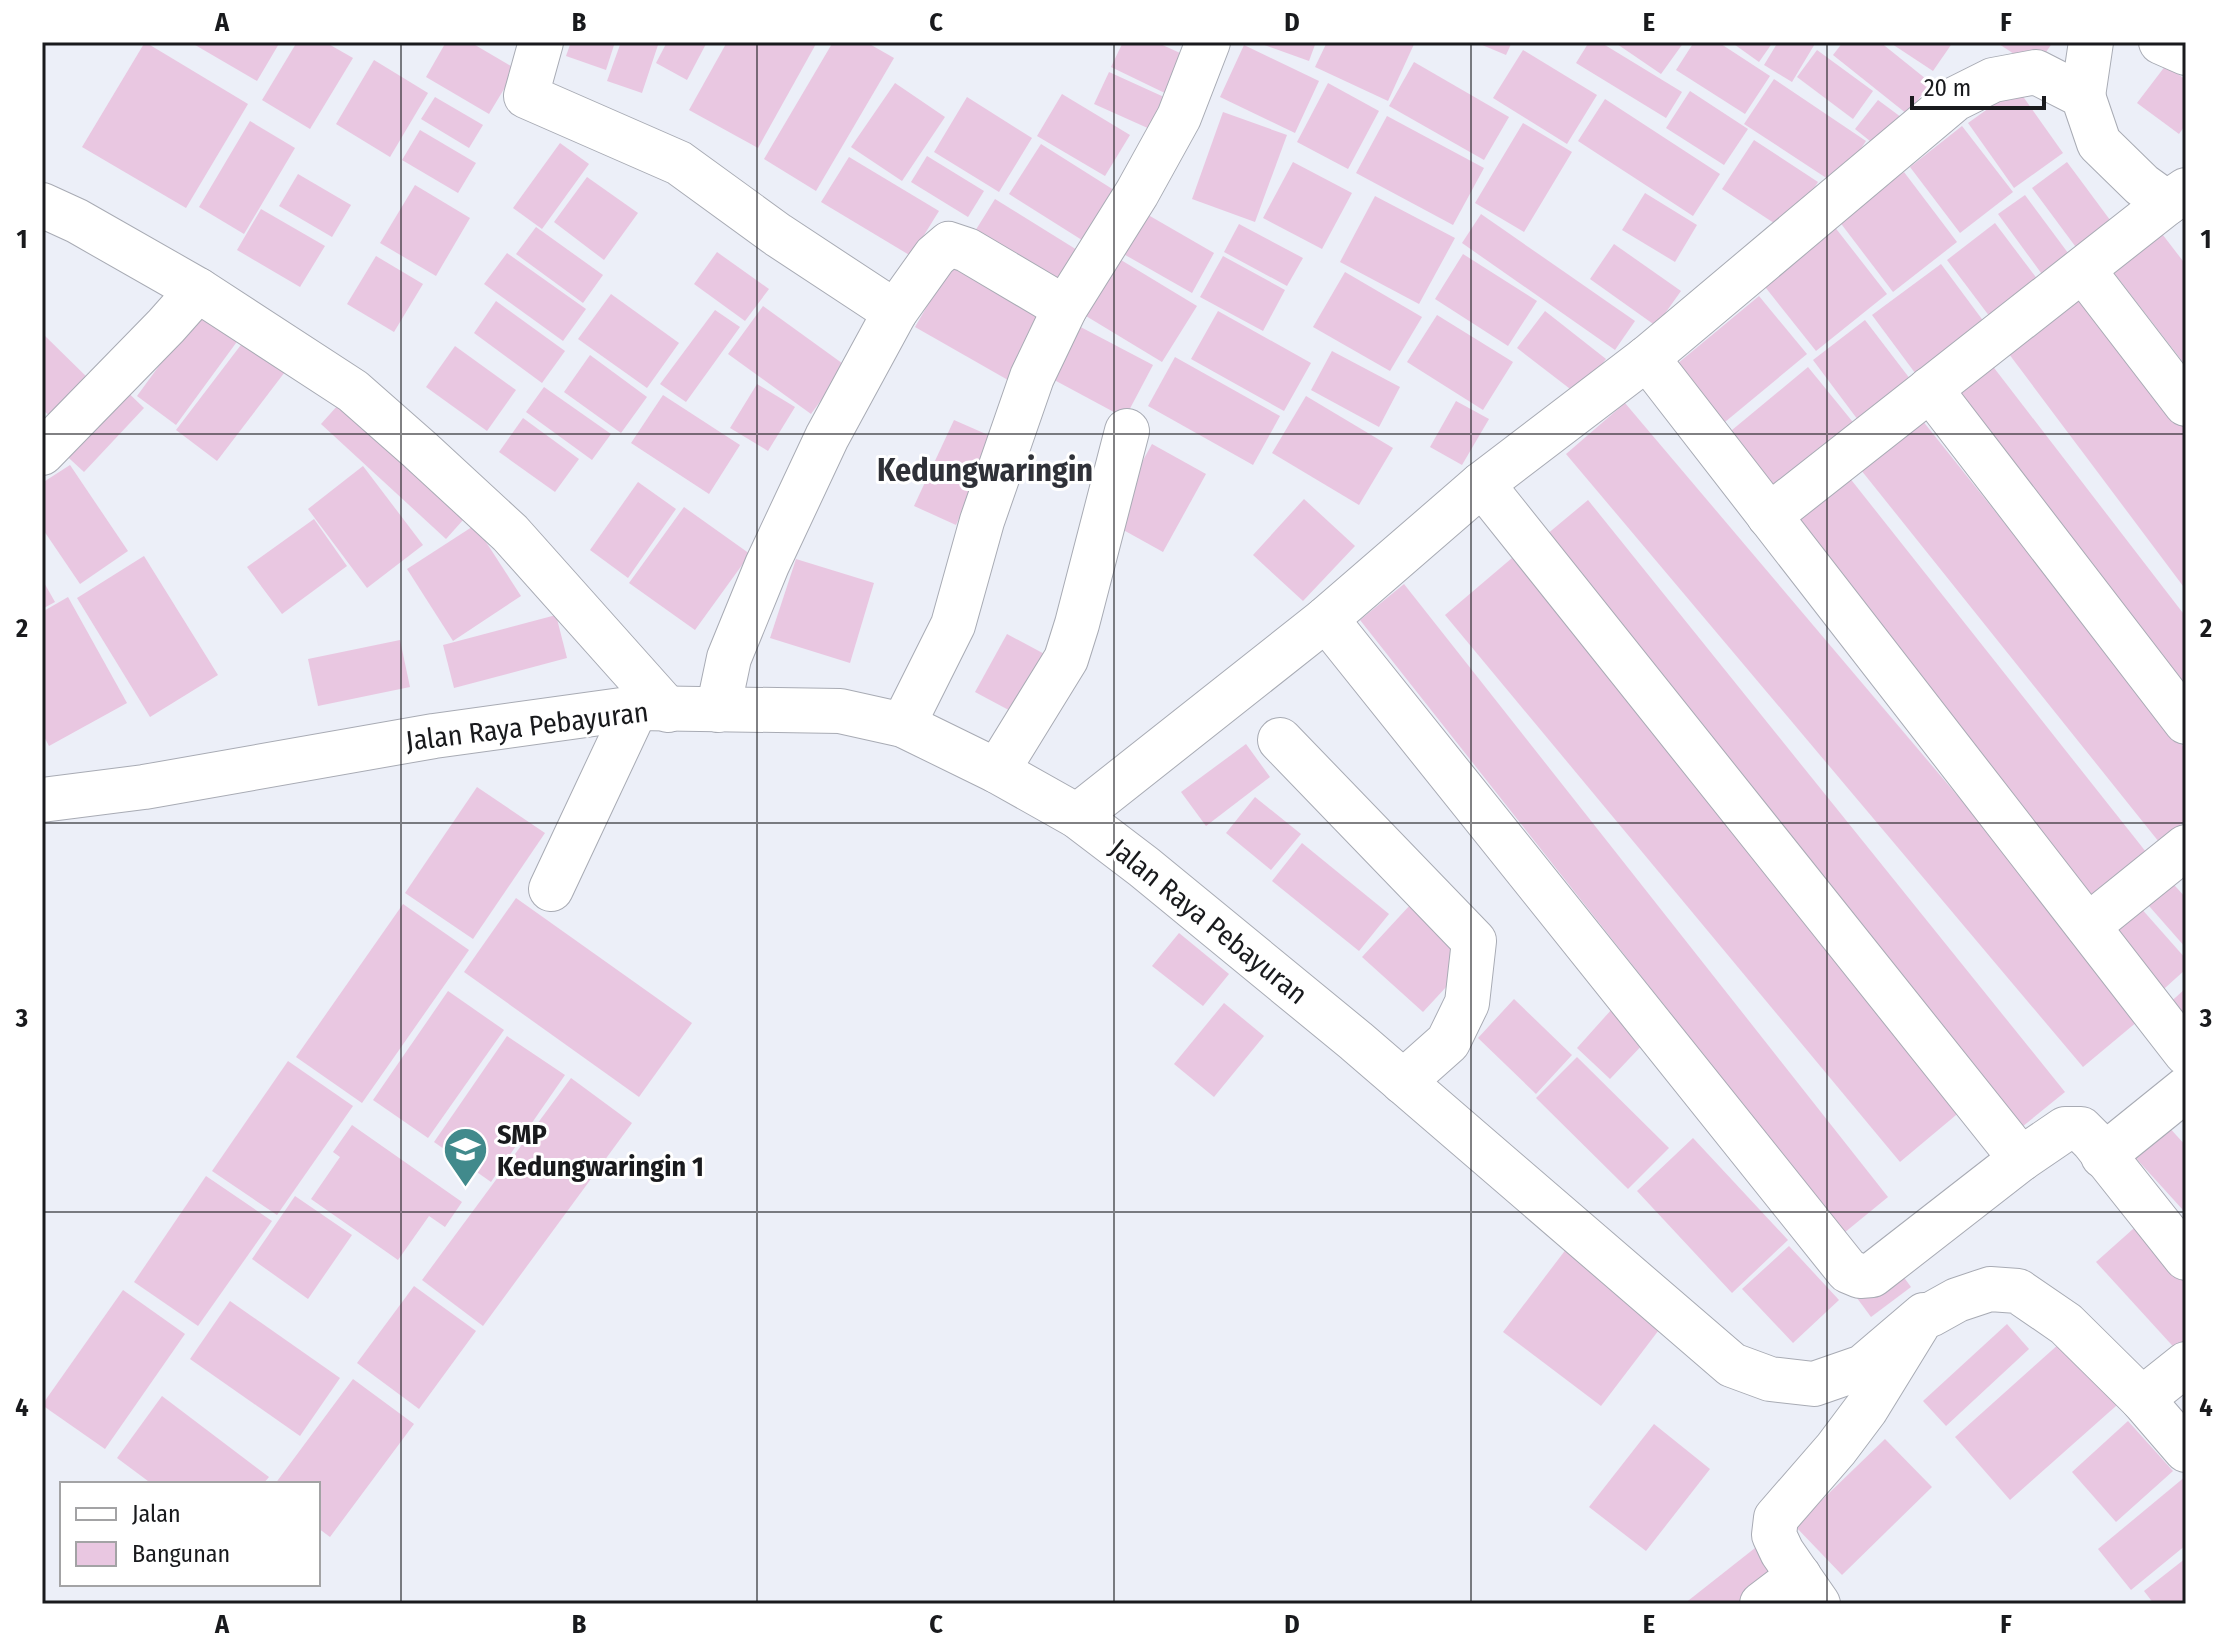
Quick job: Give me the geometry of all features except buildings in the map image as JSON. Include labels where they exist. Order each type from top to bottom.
[{"type":"street","points":[[541,42],[526,96],[679,163],[778,235],[895,312]]},
{"type":"street","points":[[903,725],[953,625],[982,521],[1027,391],[1065,308],[1137,193],[1179,117],[1208,42]]},
{"type":"street","points":[[2091,42],[2083,96],[2099,143],[2142,185],[2176,197]]},
{"type":"street","points":[[2161,42],[2186,53]]},
{"type":"street","points":[[1077,816],[1326,619],[1482,484],[1647,358],[1955,99],[1993,80],[2036,72],[2083,96]]},
{"type":"street","points":[[1769,516],[2176,197]]},
{"type":"street","points":[[42,205],[77,221],[198,290],[353,391],[510,533],[652,709],[551,889]]},
{"type":"street","points":[[718,710],[729,658],[767,565],[827,437],[895,312],[935,256],[949,244],[967,250],[1065,308]]},
{"type":"street","points":[[2083,270],[2186,404]]},
{"type":"street","points":[[42,453],[198,290]]},
{"type":"street","points":[[1647,358],[2186,1053]]},
{"type":"street","points":[[1930,389],[2186,722]]},
{"type":"street","points":[[997,771],[1066,659],[1127,431]]},
{"type":"street","points":[[1482,484],[2021,1159]]},
{"type":"street","points":[[1326,619],[1848,1271],[1860,1276],[1872,1275],[2021,1159],[2065,1129],[2081,1129],[2186,1258]]},
{"type":"street","name":"Jalan Raya Pebayuran","points":[[42,800],[144,787],[434,736],[652,709],[840,711],[903,725],[997,771],[1077,816],[1259,961],[1732,1365],[1770,1379],[1814,1384],[1863,1367],[1924,1315],[1990,1289],[2018,1291],[2066,1324],[2184,1445]]},
{"type":"street","points":[[1280,740],[1474,941],[1467,1003],[1448,1042],[1403,1082]]},
{"type":"street","points":[[2088,926],[2186,847]]},
{"type":"street","points":[[2103,1156],[2186,1089]]},
{"type":"street","points":[[1762,1604],[1809,1590],[1774,1535],[1776,1518],[1866,1409],[1924,1315]]},
{"type":"street","points":[[2142,1399],[2186,1364]]},
{"type":"place","name":"SMP Kedungwaringin 1","points":[[466,1189]]},
{"type":"district","name":"Kedungwaringin","points":[[985,470]]}]
